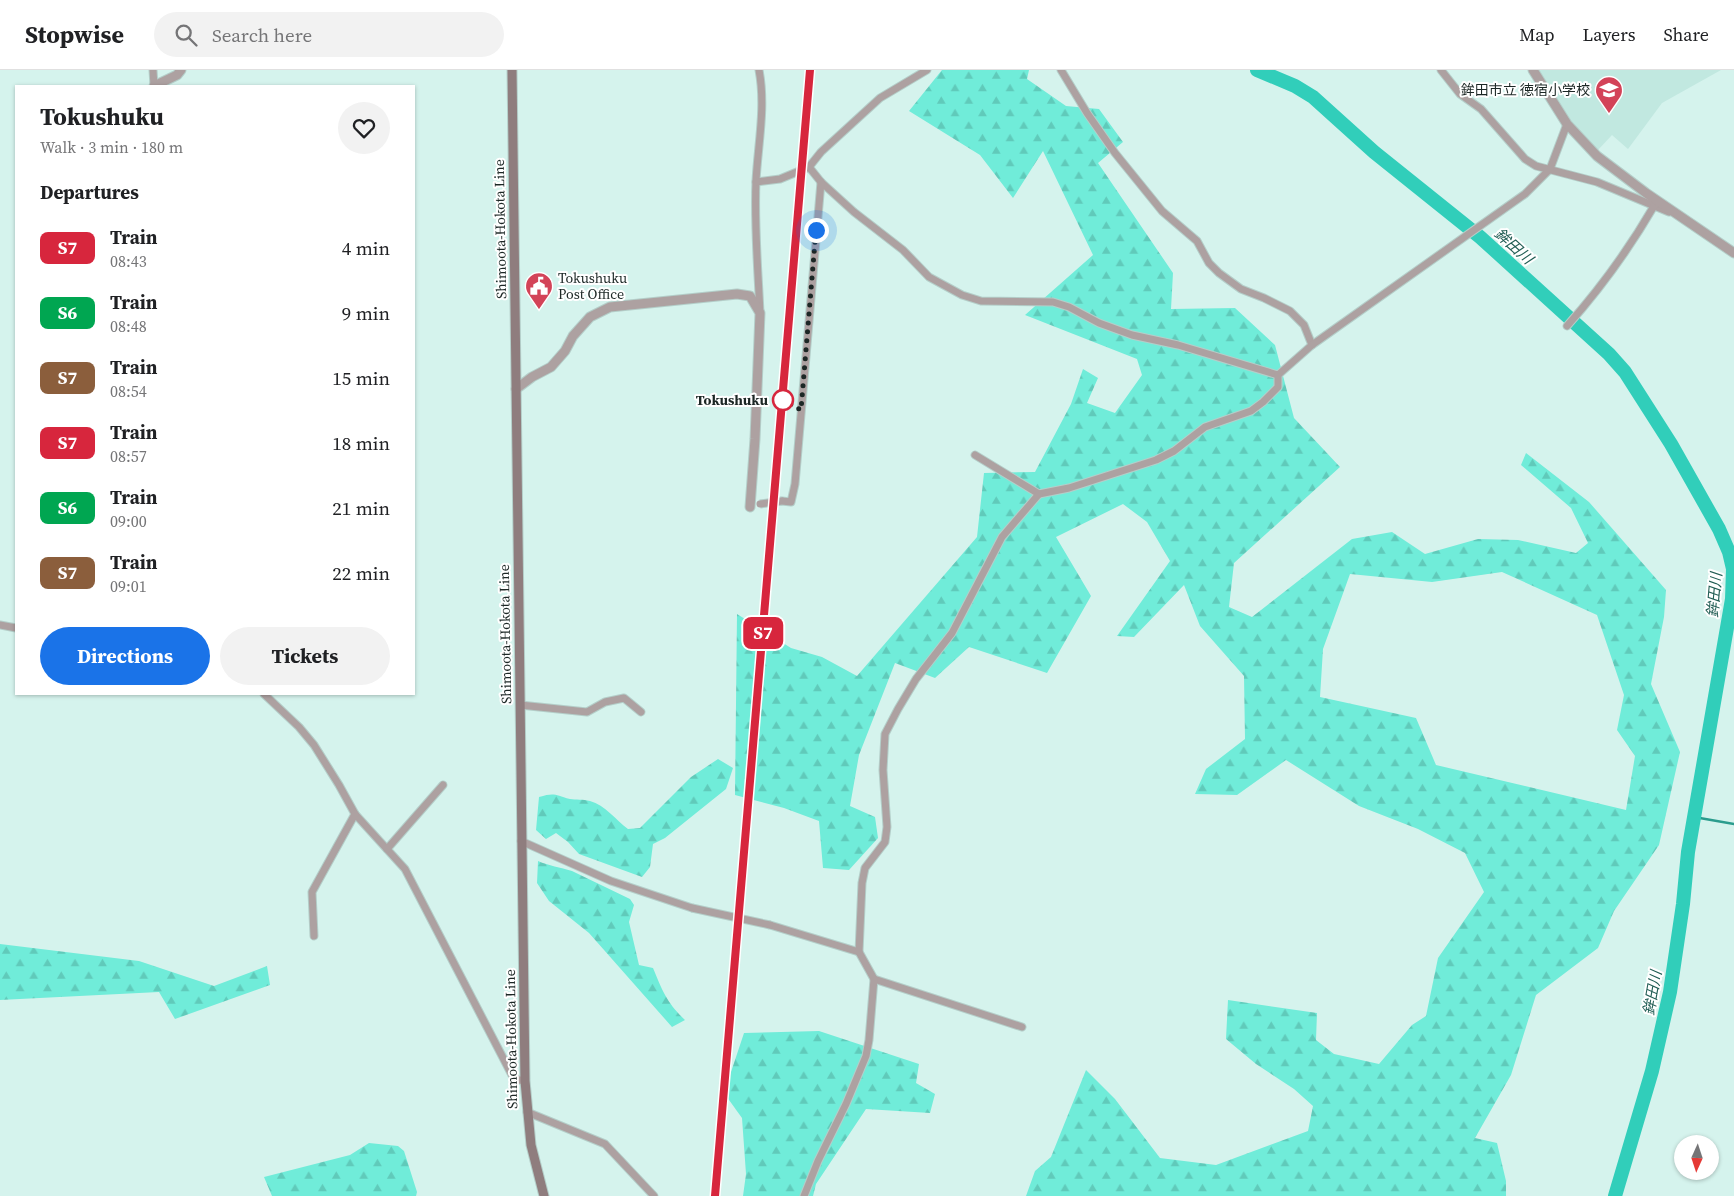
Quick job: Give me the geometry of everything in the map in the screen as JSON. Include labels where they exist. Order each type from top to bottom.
[{"type":"main road","name":"Shimoota-Hokota Line","points":[[512,70],[525,1081],[531,1145],[544,1196]]},
{"type":"street","points":[[153,70],[154,85]]},
{"type":"street","points":[[156,85],[177,75],[182,70]]},
{"type":"street","points":[[759,70],[762,87],[762,119],[756,182],[760,313],[755,440],[750,507],[782,501],[791,502],[795,484],[822,182]]},
{"type":"street","points":[[756,182],[780,179],[809,167],[820,152],[880,98],[927,70]]},
{"type":"street","points":[[1061,70],[1087,113],[1115,153],[1162,211],[1197,241],[1209,262],[1219,273],[1240,288],[1290,311],[1304,325],[1312,345]]},
{"type":"street","points":[[1441,70],[1460,94],[1481,109],[1525,159],[1536,166],[1597,182],[1678,216]]},
{"type":"street","points":[[1533,70],[1567,124],[1597,156],[1678,216],[1734,254]]},
{"type":"street","points":[[804,1196],[866,1056],[874,979],[859,952],[862,883],[865,868],[885,842],[887,827],[884,770],[885,734],[916,679],[952,633],[1002,537],[1039,494],[1069,488],[1162,457],[1174,451],[1205,427],[1250,410],[1263,402],[1278,387],[1278,376],[1312,345],[1525,194],[1550,169],[1567,124]]},
{"type":"street","points":[[809,167],[854,212],[903,250],[929,276],[962,295],[980,301],[1053,302],[1069,307],[1099,323],[1132,335],[1178,345],[1278,376]]},
{"type":"street","points":[[1567,326],[1600,288],[1634,240],[1654,206]]},
{"type":"street","points":[[516,389],[532,377],[551,367],[590,316],[610,307],[737,294],[750,296],[760,313]]},
{"type":"street","points":[[975,455],[1039,494]]},
{"type":"street","points":[[0,625],[15,628]]},
{"type":"street","points":[[265,695],[299,726],[314,745],[355,814],[405,869],[514,1079],[525,1081]]},
{"type":"street","points":[[520,705],[587,712],[605,702],[624,698],[641,712]]},
{"type":"street","points":[[387,849],[443,785]]},
{"type":"street","points":[[314,936],[312,892],[355,814]]},
{"type":"street","points":[[521,841],[611,881],[692,908],[770,925],[859,952]]},
{"type":"street","points":[[874,979],[1022,1027]]},
{"type":"street","points":[[527,1112],[604,1144],[654,1196]]},
{"type":"shaded area","name":"鉾田市立 徳宿小学校","points":[[1537,70],[1721,70],[1662,103],[1628,149],[1612,135],[1597,151],[1571,125]]},
{"type":"green space","points":[[942,70],[1029,70],[1027,79],[1066,106],[1099,109],[1123,142],[1098,163],[1173,273],[1171,309],[1235,308],[1275,345],[1294,418],[1340,467],[1234,563],[1229,607],[1252,617],[1352,539],[1392,532],[1425,554],[1478,539],[1518,540],[1576,553],[1588,543],[1571,508],[1521,465],[1526,453],[1589,502],[1666,590],[1664,617],[1651,684],[1680,752],[1659,845],[1614,911],[1598,948],[1536,995],[1511,1075],[1475,1138],[1497,1143],[1506,1181],[1506,1196],[1026,1196],[1035,1171],[1051,1157],[1086,1070],[1115,1099],[1160,1158],[1216,1165],[1308,1131],[1313,1106],[1294,1089],[1256,1064],[1226,1039],[1228,1000],[1317,1013],[1316,1040],[1334,1054],[1379,1064],[1412,1025],[1426,1016],[1438,958],[1484,892],[1465,853],[1418,829],[1359,806],[1286,760],[1237,795],[1195,794],[1206,769],[1245,739],[1244,676],[1200,626],[1184,585],[1134,637],[1117,636],[1170,561],[1147,522],[1123,504],[1056,537],[1091,596],[1047,673],[969,647],[935,678],[895,663],[859,755],[850,806],[875,817],[878,838],[849,870],[823,868],[819,821],[784,808],[735,795],[737,614],[791,648],[822,657],[857,676],[977,537],[984,473],[1035,472],[1071,404],[1083,369],[1098,378],[1087,403],[1115,413],[1142,375],[1137,359],[1025,315],[1093,255],[1043,151],[1013,198],[980,155],[909,111]],"holes":[[[1502,572],[1597,615],[1624,695],[1617,730],[1635,756],[1626,810],[1436,765],[1416,718],[1320,697],[1323,649],[1350,574],[1432,582]]]},
{"type":"green space","points":[[718,759],[733,768],[726,789],[665,838],[653,844],[650,867],[642,877],[579,854],[556,833],[546,839],[536,830],[539,797],[552,794],[595,803],[628,829],[640,828],[691,777]]},
{"type":"green space","points":[[538,861],[572,871],[630,899],[634,905],[629,922],[639,965],[653,968],[666,996],[685,1020],[672,1027],[589,933],[549,901],[537,883]]},
{"type":"green space","points":[[0,944],[139,961],[214,986],[267,966],[270,985],[175,1019],[159,992],[0,1000]]},
{"type":"green space","points":[[819,1031],[919,1064],[916,1083],[935,1094],[930,1113],[866,1109],[816,1184],[813,1196],[743,1196],[746,1174],[742,1118],[724,1093],[744,1033]]},
{"type":"green space","points":[[369,1143],[398,1146],[404,1151],[417,1192],[416,1196],[272,1196],[264,1177],[350,1155]]},
{"type":"waterway","name":"鉾田川","points":[[1257,70],[1295,86],[1313,97],[1374,152],[1480,237],[1609,354],[1625,372],[1671,444],[1719,529],[1729,552],[1733,569],[1732,599],[1688,852],[1683,904],[1670,992],[1652,1071],[1615,1196]]},
{"type":"waterway","points":[[1694,817],[1734,824]]},
{"type":"railway","points":[[803,152],[810,70]]},
{"type":"railway","points":[[715,1196],[800,182]]},
{"type":"train","name":"S7","points":[[715,1196],[810,70]]},
{"type":"place","name":"鉾田市立 徳宿小学校","points":[[1609,114]]},
{"type":"place","name":"Tokushuku Post Office","points":[[539,310]]},
{"type":"place","name":"Tokushuku","points":[[783,400]]},
{"type":"route","points":[[783,400],[801,410],[816,230]]}]
